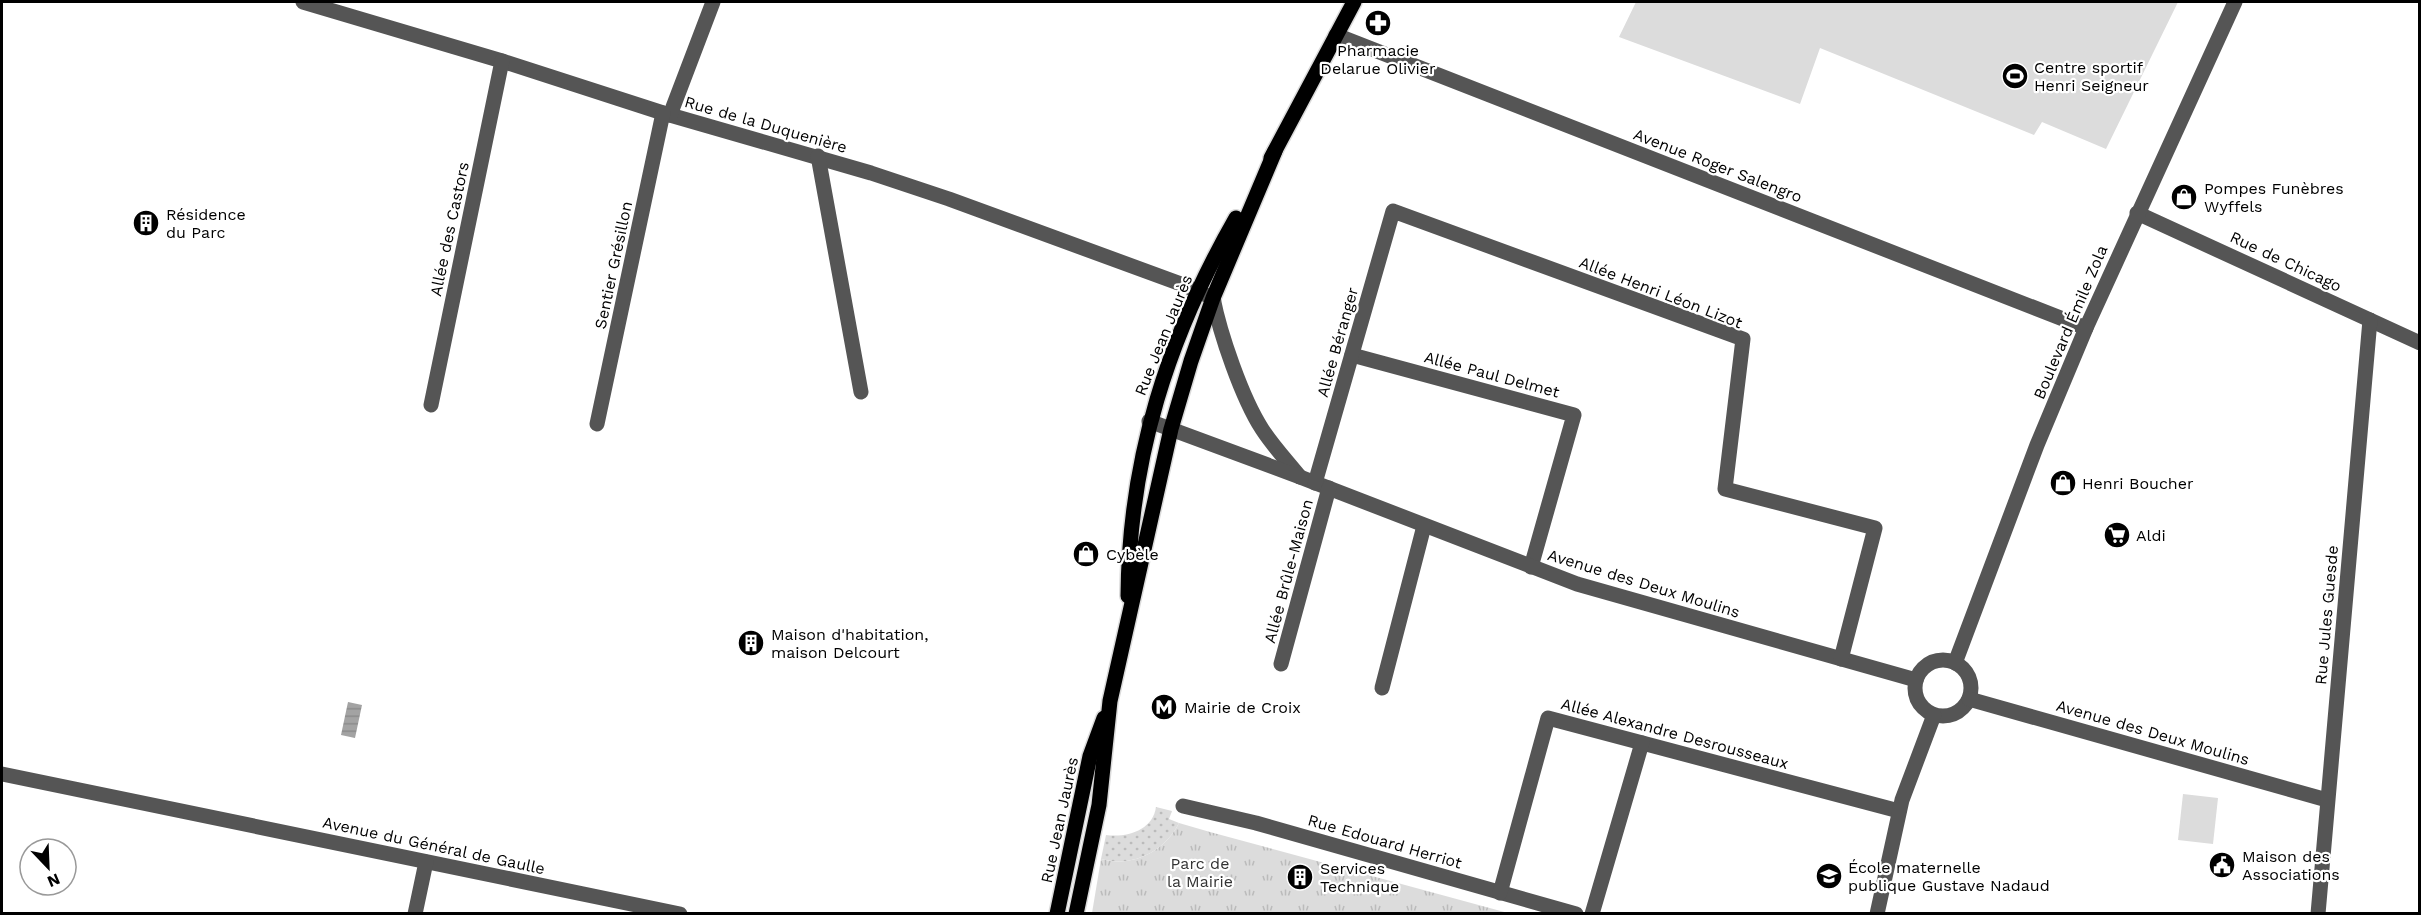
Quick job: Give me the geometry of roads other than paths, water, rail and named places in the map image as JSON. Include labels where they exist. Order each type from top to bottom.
[{"type":"main road","name":"Rue Jean Jaurès","points":[[1076,914],[1099,805],[1110,701],[1171,429],[1191,361],[1206,294],[1229,230],[1275,151],[1354,2]]},
{"type":"main road","name":"Rue Jean Jaurès","points":[[1128,619],[1131,525],[1149,421],[1173,349],[1206,294]]},
{"type":"main road","name":"Rue Jean Jaurès","points":[[1057,914],[1090,756],[1110,701]]},
{"type":"street","name":"Rue de la Duquenière","points":[[306,2],[667,114],[818,156],[949,199],[1206,294]]},
{"type":"street","name":"Sentier Grésillon","points":[[597,424],[667,114],[713,2]]},
{"type":"street","name":"Boulevard Émile Zola","points":[[1955,663],[2037,445],[2086,328],[2235,2]]},
{"type":"street","name":"Avenue Roger Salengro","points":[[1336,35],[2086,328]]},
{"type":"street","name":"Allée des Castors","points":[[431,405],[502,61]]},
{"type":"street","points":[[818,156],[861,392]]},
{"type":"street","name":"Allée Béranger","points":[[1322,486],[1352,355],[1393,211]]},
{"type":"street","name":"Allée Henri Léon Lizot","points":[[1393,211],[1743,339],[1725,489],[1875,528],[1841,659]]},
{"type":"street","name":"Rue de Chicago","points":[[2137,213],[2420,343]]},
{"type":"street","name":"Avenue des Deux Moulins","points":[[1206,294],[1219,321],[1253,414],[1272,443],[1300,477]]},
{"type":"street","name":"Rue Jules Guesde","points":[[2318,914],[2370,320]]},
{"type":"street","name":"Allée Paul Delmet","points":[[1352,355],[1574,415],[1531,567]]},
{"type":"street","name":"Avenue des Deux Moulins","points":[[1149,421],[1593,590],[1916,680]]},
{"type":"street","name":"Allée Brûle-Maison","points":[[1281,664],[1322,486]]},
{"type":"street","points":[[1382,688],[1424,526]]},
{"type":"street","points":[[1946,660],[1955,663],[1968,676],[1971,685],[1969,699],[1961,710],[1953,715],[1934,715],[1926,710],[1917,699],[1916,680],[1921,672],[1932,663],[1946,660]]},
{"type":"street","name":"Avenue des Deux Moulins","points":[[1969,699],[2327,800]]},
{"type":"street","points":[[1877,914],[1899,811],[1934,715]]},
{"type":"street","name":"Allée Alexandre Desrousseaux","points":[[1500,893],[1548,718],[1899,811]]},
{"type":"street","points":[[1592,914],[1642,743]]},
{"type":"street","name":"Avenue du Général de Gaulle","points":[[2,774],[680,914]]},
{"type":"street","name":"Rue Edouard Herriot","points":[[1183,806],[1256,823],[1576,914]]},
{"type":"street","points":[[415,914],[426,862]]},
{"type":"place","name":"Pharmacie Delarue Olivier","points":[[1378,23]]},
{"type":"place","name":"Centre sportif Henri Seigneur","points":[[2015,76]]},
{"type":"place","name":"Pompes Funèbres Wyffels","points":[[2184,197]]},
{"type":"place","name":"Résidence du Parc","points":[[146,223]]},
{"type":"place","name":"Henri Boucher","points":[[2063,483]]},
{"type":"place","name":"Aldi","points":[[2117,535]]},
{"type":"place","name":"Cybèle","points":[[1086,554]]},
{"type":"place","name":"Maison d'habitation, maison Delcourt","points":[[751,643]]},
{"type":"place","name":"Mairie de Croix","points":[[1164,707]]},
{"type":"place","name":"Maison des Associations","points":[[2222,865]]},
{"type":"place","name":"École maternelle publique Gustave Nadaud","points":[[1829,876]]},
{"type":"place","name":"Services Technique","points":[[1300,877]]},
{"type":"park label","name":"Parc de la Mairie","points":[[1200,872]]}]
